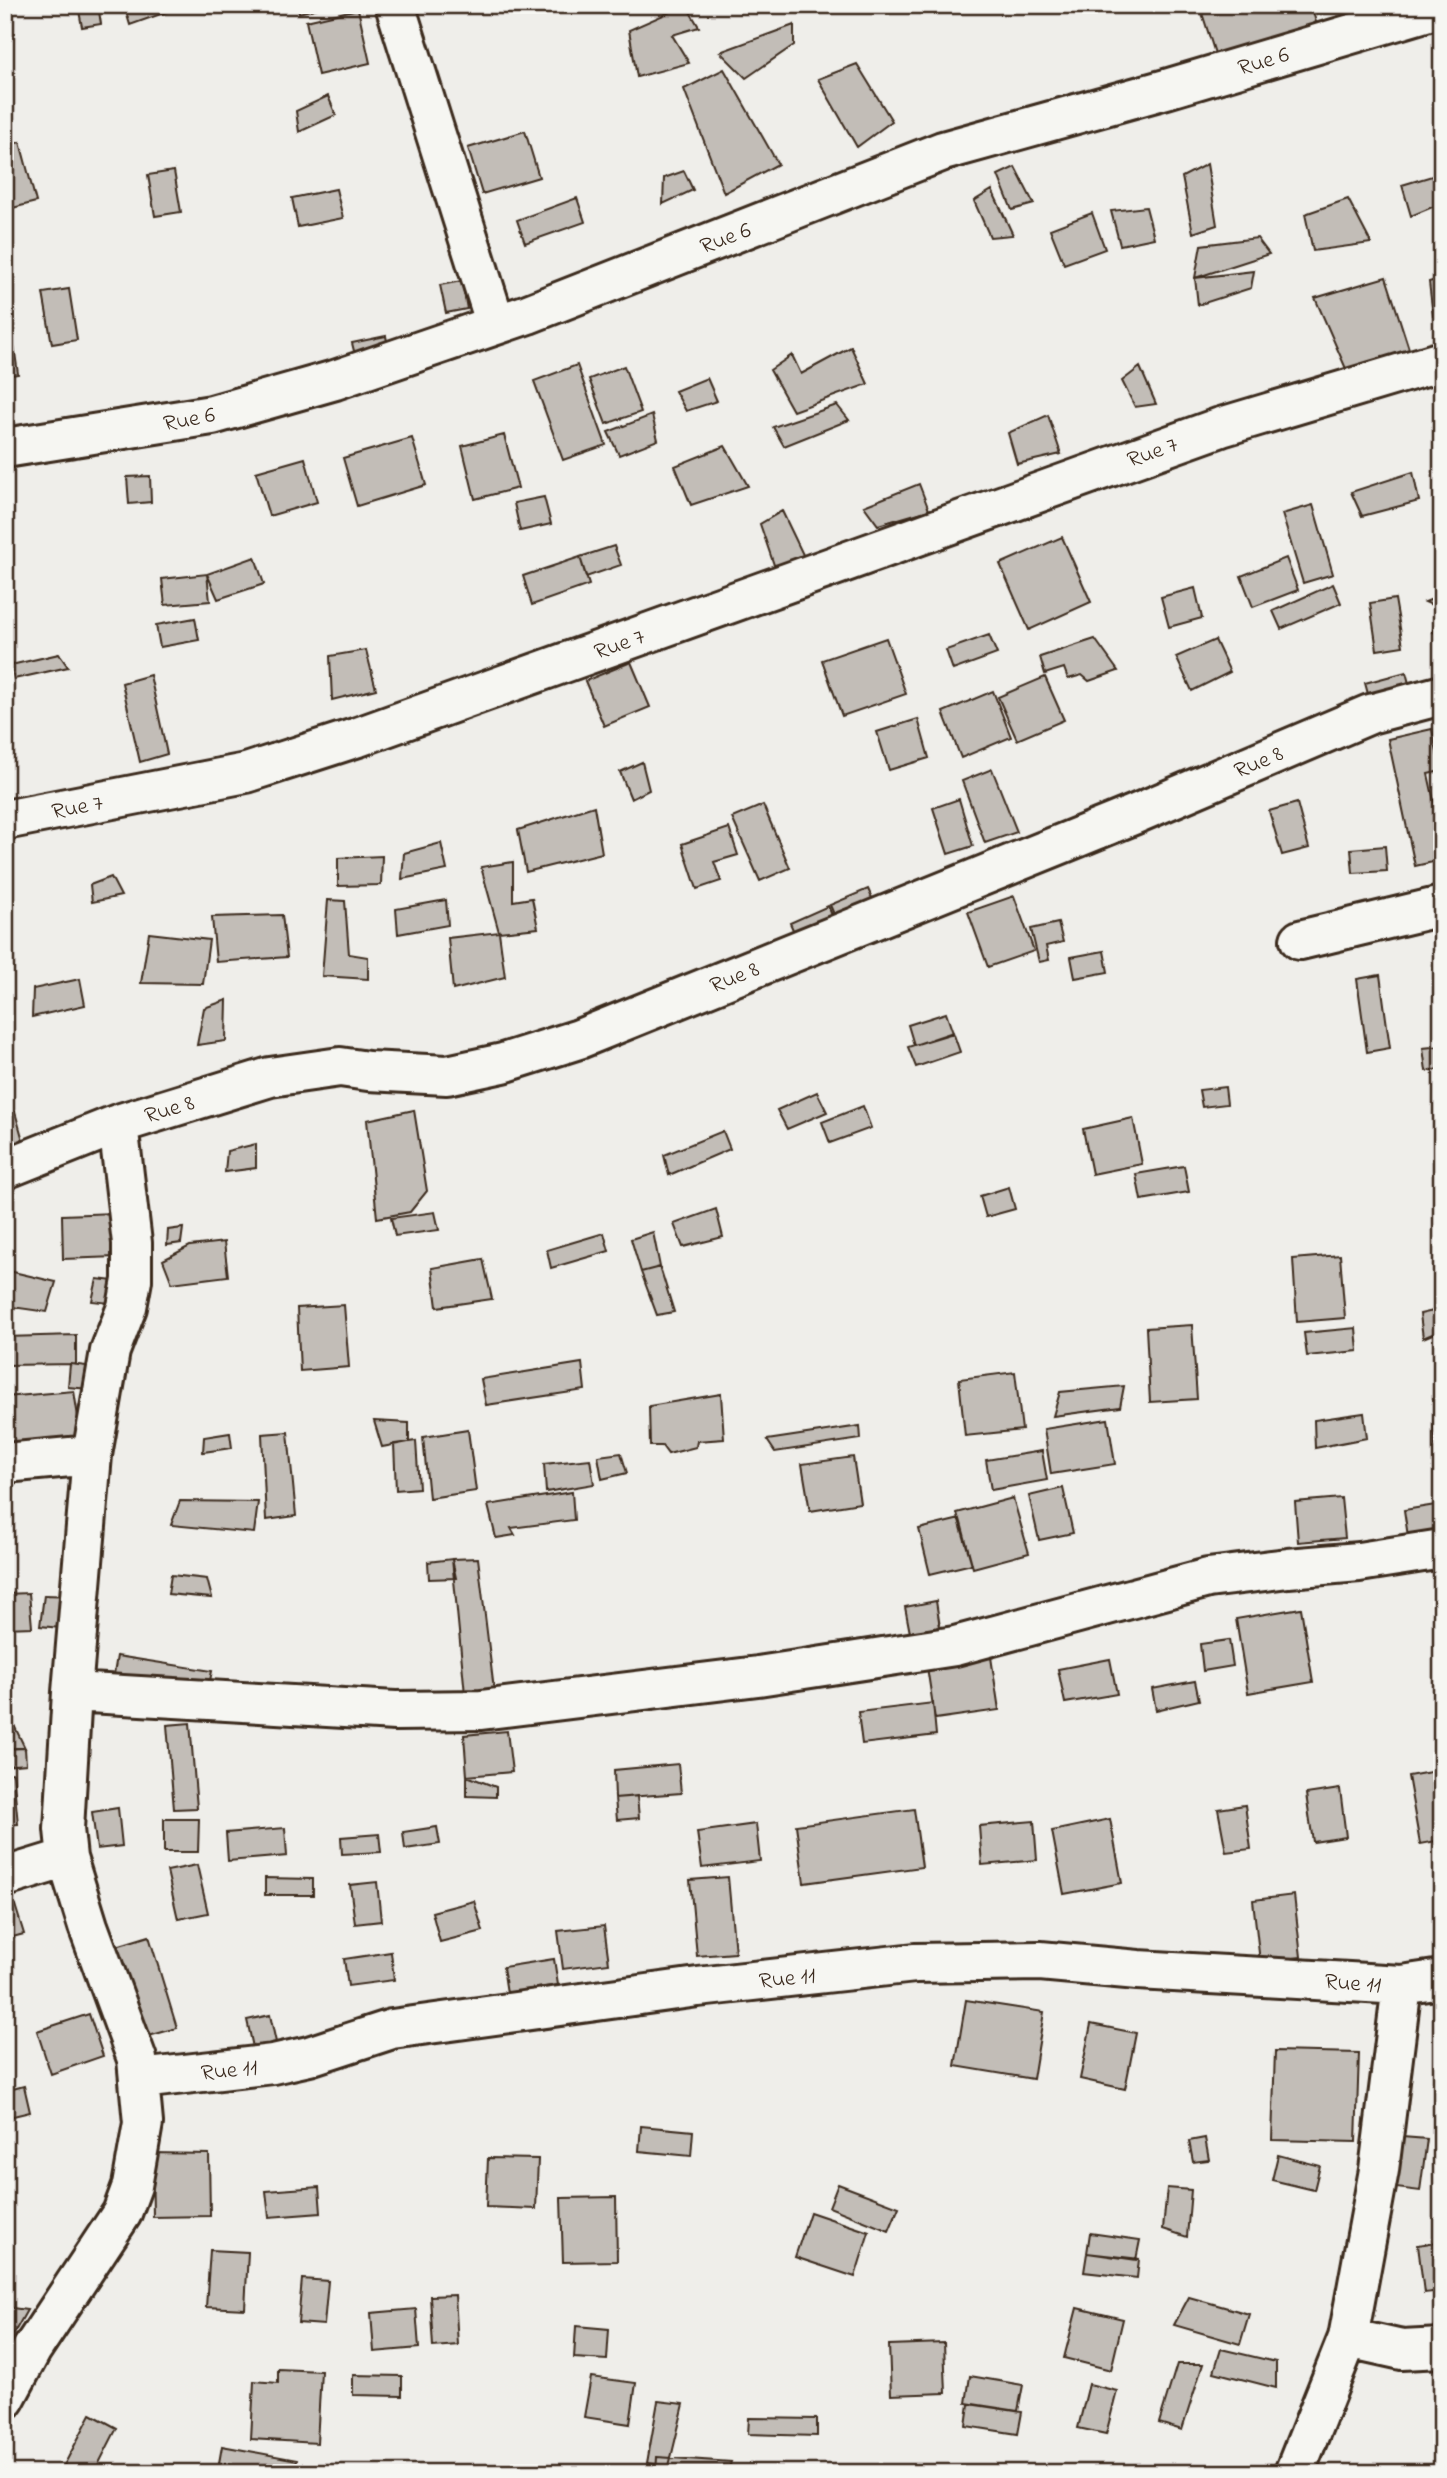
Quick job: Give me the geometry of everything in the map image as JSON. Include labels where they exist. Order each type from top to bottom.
[{"type":"street","points":[[395,5],[496,325]]},
{"type":"street","name":"Rue 6","points":[[5,448],[212,415],[335,380],[496,325],[943,151],[1166,89],[1442,7]]},
{"type":"street","name":"Rue 7","points":[[5,820],[246,773],[333,745],[1221,427],[1442,361]]},
{"type":"street","name":"Rue 8","points":[[5,1168],[118,1124],[270,1077],[340,1067],[368,1071],[447,1074],[503,1063],[579,1039],[1133,815],[1370,713],[1442,695]]},
{"type":"street","points":[[1300,940],[1442,906]]},
{"type":"street","points":[[5,2399],[32,2349],[122,2213],[139,2157],[143,2123],[141,2079],[129,2032],[88,1926],[67,1858],[64,1829],[72,1692],[92,1455],[110,1351],[127,1307],[132,1280],[132,1243],[118,1124]]},
{"type":"street","points":[[5,1463],[92,1455]]},
{"type":"street","points":[[72,1692],[395,1711],[481,1710],[758,1676],[955,1646],[1208,1578],[1288,1567],[1359,1562],[1442,1549]]},
{"type":"street","points":[[5,1877],[67,1858]]},
{"type":"street","name":"Rue 11","points":[[141,2079],[273,2064],[309,2056],[392,2029],[698,1987],[915,1963],[1040,1961],[1138,1970],[1402,1985],[1442,1979]]},
{"type":"street","points":[[1294,2473],[1348,2339],[1379,2170],[1402,1985]]},
{"type":"street","points":[[1348,2339],[1402,2350],[1442,2348]]},
{"type":"building","points":[[78,5],[98,5],[101,24],[82,27]]},
{"type":"building","points":[[124,5],[186,5],[130,25]]},
{"type":"building","points":[[297,5],[329,5],[299,13]]},
{"type":"building","points":[[686,5],[699,27],[672,35],[689,63],[637,77],[629,30]]},
{"type":"building","points":[[1230,5],[1311,5],[1320,36],[1218,63],[1202,13]]},
{"type":"building","points":[[358,9],[370,63],[318,75],[306,21]]},
{"type":"building","points":[[794,25],[794,45],[746,78],[720,52]]},
{"type":"building","points":[[857,64],[892,121],[857,147],[818,79]]},
{"type":"building","points":[[724,69],[778,164],[724,193],[684,89]]},
{"type":"building","points":[[328,96],[336,115],[299,132],[296,111]]},
{"type":"building","points":[[525,131],[539,177],[482,194],[468,148]]},
{"type":"building","points":[[20,142],[36,202],[5,210],[5,146]]},
{"type":"building","points":[[1207,164],[1217,225],[1193,233],[1182,177]]},
{"type":"building","points":[[1015,167],[1034,204],[1012,210],[998,175]]},
{"type":"building","points":[[174,171],[181,212],[155,216],[148,175]]},
{"type":"building","points":[[684,171],[693,190],[663,204],[664,178]]},
{"type":"building","points":[[1442,173],[1442,203],[1411,216],[1402,185]]},
{"type":"building","points":[[336,189],[343,218],[298,227],[292,198]]},
{"type":"building","points":[[992,190],[1013,235],[990,237],[974,201]]},
{"type":"building","points":[[577,198],[585,222],[525,243],[517,220]]},
{"type":"building","points":[[1348,199],[1371,243],[1313,251],[1305,214]]},
{"type":"building","points":[[1146,207],[1154,238],[1120,245],[1111,211]]},
{"type":"building","points":[[1092,213],[1105,249],[1064,264],[1050,229]]},
{"type":"building","points":[[1257,238],[1269,254],[1195,278],[1201,245]]},
{"type":"building","points":[[1254,271],[1251,288],[1198,305],[1195,278]]},
{"type":"building","points":[[1386,277],[1410,352],[1350,378],[1315,298]]},
{"type":"building","points":[[1442,278],[1442,314],[1433,316],[1429,282]]},
{"type":"building","points":[[462,281],[467,309],[446,313],[440,285]]},
{"type":"building","points":[[69,289],[77,340],[52,344],[43,293]]},
{"type":"building","points":[[386,336],[390,356],[357,363],[352,343]]},
{"type":"building","points":[[14,346],[18,374],[5,376],[5,348]]},
{"type":"building","points":[[851,347],[868,384],[793,411],[770,370],[792,355],[801,374]]},
{"type":"building","points":[[577,365],[606,445],[563,460],[534,381]]},
{"type":"building","points":[[624,366],[641,412],[606,424],[589,379]]},
{"type":"building","points":[[1140,367],[1156,404],[1135,407],[1122,381]]},
{"type":"building","points":[[707,378],[717,401],[686,411],[675,391]]},
{"type":"building","points":[[837,405],[849,420],[784,446],[773,427]]},
{"type":"building","points":[[652,415],[658,440],[619,455],[608,432]]},
{"type":"building","points":[[1048,415],[1061,454],[1017,464],[1008,433]]},
{"type":"building","points":[[504,435],[518,488],[475,499],[462,446]]},
{"type":"building","points":[[412,438],[426,485],[357,506],[343,458]]},
{"type":"building","points":[[725,446],[748,486],[691,505],[675,466]]},
{"type":"building","points":[[305,458],[317,502],[269,516],[256,472]]},
{"type":"building","points":[[1413,472],[1419,501],[1362,516],[1351,492]]},
{"type":"building","points":[[150,476],[151,502],[129,504],[127,477]]},
{"type":"building","points":[[919,484],[929,510],[878,525],[864,506]]},
{"type":"building","points":[[544,497],[551,524],[520,531],[514,503]]},
{"type":"building","points":[[1313,505],[1333,574],[1303,583],[1282,514]]},
{"type":"building","points":[[782,511],[807,563],[774,565],[760,524]]},
{"type":"building","points":[[1062,537],[1091,602],[1029,630],[1000,564]]},
{"type":"building","points":[[614,546],[621,565],[586,577],[580,557]]},
{"type":"building","points":[[255,557],[264,584],[218,599],[207,574]]},
{"type":"building","points":[[580,557],[589,585],[532,605],[523,576]]},
{"type":"building","points":[[1286,558],[1298,590],[1253,607],[1241,576]]},
{"type":"building","points":[[207,574],[210,601],[165,605],[162,579]]},
{"type":"building","points":[[1333,584],[1341,603],[1281,629],[1273,611]]},
{"type":"building","points":[[1195,588],[1202,618],[1169,627],[1161,597]]},
{"type":"building","points":[[1442,595],[1442,637],[1433,632],[1439,608],[1425,602]]},
{"type":"building","points":[[1395,599],[1403,646],[1377,650],[1370,603]]},
{"type":"building","points":[[195,618],[199,640],[160,647],[156,625]]},
{"type":"building","points":[[989,635],[997,654],[953,670],[946,650]]},
{"type":"building","points":[[886,638],[906,694],[842,716],[822,660]]},
{"type":"building","points":[[1095,639],[1118,671],[1089,681],[1082,675],[1068,679],[1064,668],[1045,674],[1040,657]]},
{"type":"building","points":[[1215,640],[1230,672],[1192,691],[1176,657]]},
{"type":"building","points":[[366,650],[376,689],[332,700],[330,656]]},
{"type":"building","points":[[59,654],[68,667],[14,679],[11,665]]},
{"type":"building","points":[[631,662],[650,707],[604,726],[585,681]]},
{"type":"building","points":[[1406,672],[1412,695],[1371,705],[1365,683]]},
{"type":"building","points":[[150,675],[167,754],[140,762],[122,683]]},
{"type":"building","points":[[1045,677],[1064,720],[1017,740],[998,697]]},
{"type":"building","points":[[993,691],[1011,737],[961,758],[943,712]]},
{"type":"building","points":[[918,719],[929,758],[889,770],[877,732]]},
{"type":"building","points":[[1432,729],[1441,771],[1428,774],[1442,837],[1442,860],[1415,866],[1388,739]]},
{"type":"building","points":[[642,762],[649,790],[631,799],[620,772]]},
{"type":"building","points":[[992,769],[1017,832],[985,843],[962,781]]},
{"type":"building","points":[[959,799],[973,846],[948,854],[933,808]]},
{"type":"building","points":[[1297,803],[1309,848],[1282,855],[1269,811]]},
{"type":"building","points":[[763,805],[790,868],[760,881],[732,818]]},
{"type":"building","points":[[594,806],[602,853],[526,872],[518,830]]},
{"type":"building","points":[[729,828],[738,855],[714,862],[721,881],[697,889],[682,844]]},
{"type":"building","points":[[441,843],[447,870],[402,879],[404,853]]},
{"type":"building","points":[[1385,846],[1387,871],[1353,873],[1351,849]]},
{"type":"building","points":[[382,856],[381,885],[338,886],[338,858]]},
{"type":"building","points":[[513,862],[513,901],[532,898],[538,928],[499,932],[481,867]]},
{"type":"building","points":[[111,877],[121,896],[92,902],[90,885]]},
{"type":"building","points":[[868,889],[877,909],[839,926],[830,905]]},
{"type":"building","points":[[1014,896],[1034,951],[988,967],[968,912]]},
{"type":"building","points":[[328,900],[345,901],[349,954],[368,957],[368,979],[322,976]]},
{"type":"building","points":[[446,900],[448,925],[398,934],[396,909]]},
{"type":"building","points":[[828,906],[839,931],[801,948],[790,923]]},
{"type":"building","points":[[282,915],[287,957],[216,962],[212,917]]},
{"type":"building","points":[[1058,923],[1063,942],[1046,946],[1049,960],[1039,962],[1031,929]]},
{"type":"building","points":[[499,932],[505,977],[453,990],[448,938]]},
{"type":"building","points":[[149,933],[209,940],[203,984],[141,983]]},
{"type":"building","points":[[1104,951],[1108,972],[1075,978],[1071,957]]},
{"type":"building","points":[[1380,975],[1390,1048],[1367,1052],[1357,979]]},
{"type":"building","points":[[80,979],[85,1005],[32,1017],[33,989]]},
{"type":"building","points":[[227,1000],[226,1041],[197,1045],[204,1008]]},
{"type":"building","points":[[946,1013],[953,1033],[914,1045],[908,1025]]},
{"type":"building","points":[[953,1032],[960,1052],[916,1067],[908,1047]]},
{"type":"building","points":[[1442,1046],[1442,1069],[1426,1071],[1423,1048]]},
{"type":"building","points":[[1225,1087],[1227,1104],[1202,1107],[1199,1090]]},
{"type":"building","points":[[817,1092],[827,1112],[787,1129],[777,1110]]},
{"type":"building","points":[[863,1106],[871,1128],[830,1143],[822,1122]]},
{"type":"building","points":[[414,1110],[427,1191],[410,1212],[377,1218],[367,1120]]},
{"type":"building","points":[[15,1112],[24,1144],[5,1152],[5,1114]]},
{"type":"building","points":[[1133,1118],[1142,1164],[1092,1174],[1083,1129]]},
{"type":"building","points":[[723,1131],[730,1149],[669,1175],[664,1155]]},
{"type":"building","points":[[256,1144],[256,1168],[225,1172],[227,1151]]},
{"type":"building","points":[[1184,1166],[1189,1192],[1141,1200],[1136,1174]]},
{"type":"building","points":[[1009,1187],[1015,1209],[986,1217],[980,1196]]},
{"type":"building","points":[[716,1209],[723,1237],[683,1247],[674,1224]]},
{"type":"building","points":[[435,1212],[439,1230],[395,1236],[391,1218]]},
{"type":"building","points":[[115,1213],[116,1257],[63,1259],[62,1215]]},
{"type":"building","points":[[183,1228],[181,1243],[167,1245],[168,1230]]},
{"type":"building","points":[[653,1232],[660,1267],[641,1272],[631,1239]]},
{"type":"building","points":[[604,1233],[609,1251],[551,1268],[547,1250]]},
{"type":"building","points":[[224,1242],[228,1276],[172,1283],[163,1260],[190,1246]]},
{"type":"building","points":[[1340,1255],[1345,1318],[1297,1322],[1293,1259]]},
{"type":"building","points":[[483,1259],[492,1299],[437,1307],[432,1268]]},
{"type":"building","points":[[660,1267],[674,1312],[657,1315],[641,1272]]},
{"type":"building","points":[[9,1271],[56,1282],[47,1312],[5,1306],[5,1282]]},
{"type":"building","points":[[97,1279],[122,1282],[118,1304],[92,1301]]},
{"type":"building","points":[[344,1305],[349,1367],[300,1371],[297,1308]]},
{"type":"building","points":[[1442,1309],[1442,1330],[1423,1338],[1420,1314]]},
{"type":"building","points":[[1192,1325],[1197,1399],[1150,1402],[1146,1328]]},
{"type":"building","points":[[1356,1328],[1358,1351],[1307,1356],[1304,1333]]},
{"type":"building","points":[[76,1335],[76,1364],[5,1365],[5,1337]]},
{"type":"building","points":[[582,1363],[585,1390],[486,1405],[481,1379]]},
{"type":"building","points":[[70,1364],[95,1367],[89,1389],[68,1387]]},
{"type":"building","points":[[1015,1372],[1022,1430],[965,1436],[959,1379]]},
{"type":"building","points":[[1124,1386],[1120,1407],[1053,1416],[1060,1392]]},
{"type":"building","points":[[74,1391],[82,1443],[5,1454],[5,1397]]},
{"type":"building","points":[[721,1394],[724,1439],[697,1441],[696,1447],[668,1454],[662,1446],[650,1446],[649,1406]]},
{"type":"building","points":[[1364,1413],[1367,1438],[1315,1448],[1314,1420]]},
{"type":"building","points":[[1442,1418],[1442,1490],[1436,1491],[1434,1420]]},
{"type":"building","points":[[1108,1419],[1115,1464],[1051,1474],[1044,1429]]},
{"type":"building","points":[[374,1421],[409,1423],[409,1442],[382,1447]]},
{"type":"building","points":[[860,1426],[861,1439],[775,1452],[767,1440]]},
{"type":"building","points":[[468,1430],[476,1491],[429,1498],[423,1437]]},
{"type":"building","points":[[288,1432],[296,1516],[266,1520],[262,1434]]},
{"type":"building","points":[[230,1433],[232,1448],[203,1452],[204,1437]]},
{"type":"building","points":[[416,1441],[419,1488],[396,1490],[394,1444]]},
{"type":"building","points":[[1042,1451],[1047,1480],[991,1490],[986,1460]]},
{"type":"building","points":[[621,1453],[627,1473],[602,1479],[598,1456]]},
{"type":"building","points":[[853,1457],[860,1503],[810,1511],[802,1464]]},
{"type":"building","points":[[590,1459],[594,1484],[546,1492],[544,1464]]},
{"type":"building","points":[[1063,1488],[1073,1533],[1039,1540],[1029,1496]]},
{"type":"building","points":[[572,1492],[574,1520],[511,1528],[515,1535],[496,1538],[488,1505]]},
{"type":"building","points":[[1013,1498],[1029,1553],[973,1568],[957,1513]]},
{"type":"building","points":[[1341,1498],[1345,1538],[1298,1542],[1295,1502]]},
{"type":"building","points":[[180,1501],[258,1502],[254,1533],[171,1525]]},
{"type":"building","points":[[1442,1504],[1442,1539],[1409,1543],[1404,1510]]},
{"type":"building","points":[[960,1519],[972,1564],[930,1574],[919,1529]]},
{"type":"building","points":[[478,1558],[494,1690],[465,1694],[452,1559]]},
{"type":"building","points":[[452,1559],[456,1578],[429,1579],[428,1562]]},
{"type":"building","points":[[171,1575],[207,1579],[212,1598],[168,1594]]},
{"type":"building","points":[[29,1593],[32,1627],[5,1628],[5,1594]]},
{"type":"building","points":[[44,1595],[74,1596],[72,1629],[40,1626]]},
{"type":"building","points":[[936,1601],[940,1627],[910,1633],[905,1607]]},
{"type":"building","points":[[1301,1608],[1313,1682],[1248,1693],[1236,1619]]},
{"type":"building","points":[[1229,1640],[1233,1666],[1203,1671],[1200,1644]]},
{"type":"building","points":[[117,1656],[212,1671],[207,1694],[113,1680]]},
{"type":"building","points":[[991,1657],[999,1710],[935,1719],[927,1667]]},
{"type":"building","points":[[1110,1659],[1117,1694],[1065,1703],[1058,1669]]},
{"type":"building","points":[[1195,1681],[1199,1700],[1156,1710],[1152,1689]]},
{"type":"building","points":[[933,1703],[936,1735],[862,1744],[858,1712]]},
{"type":"building","points":[[5,1721],[12,1721],[25,1748],[5,1748]]},
{"type":"building","points":[[190,1723],[197,1808],[174,1809],[167,1725]]},
{"type":"building","points":[[507,1731],[512,1772],[467,1776],[464,1735]]},
{"type":"building","points":[[25,1748],[26,1764],[5,1766],[5,1749]]},
{"type":"building","points":[[678,1764],[681,1793],[615,1798],[614,1770]]},
{"type":"building","points":[[1442,1770],[1442,1840],[1420,1844],[1408,1776]]},
{"type":"building","points":[[13,1773],[18,1824],[5,1825],[5,1774]]},
{"type":"building","points":[[467,1776],[496,1787],[496,1797],[467,1796]]},
{"type":"building","points":[[1340,1789],[1346,1837],[1313,1842],[1306,1794]]},
{"type":"building","points":[[637,1796],[639,1818],[617,1820],[615,1798]]},
{"type":"building","points":[[1245,1805],[1251,1849],[1226,1852],[1218,1809]]},
{"type":"building","points":[[118,1808],[122,1846],[97,1849],[92,1812]]},
{"type":"building","points":[[914,1809],[922,1867],[804,1883],[796,1825]]},
{"type":"building","points":[[164,1819],[199,1819],[198,1852],[164,1852]]},
{"type":"building","points":[[1110,1819],[1122,1883],[1064,1894],[1052,1831]]},
{"type":"building","points":[[1034,1821],[1037,1860],[982,1865],[979,1826]]},
{"type":"building","points":[[756,1824],[760,1861],[702,1868],[697,1832]]},
{"type":"building","points":[[437,1827],[440,1844],[405,1849],[403,1832]]},
{"type":"building","points":[[285,1828],[287,1856],[228,1861],[226,1833]]},
{"type":"building","points":[[379,1834],[381,1852],[342,1854],[341,1837]]},
{"type":"building","points":[[197,1865],[208,1913],[178,1919],[167,1871]]},
{"type":"building","points":[[728,1877],[735,1953],[697,1956],[690,1880]]},
{"type":"building","points":[[265,1878],[313,1879],[313,1895],[265,1895]]},
{"type":"building","points":[[377,1882],[381,1921],[355,1924],[350,1885]]},
{"type":"building","points":[[1294,1895],[1301,1957],[1260,1962],[1253,1900]]},
{"type":"building","points":[[474,1901],[483,1931],[440,1942],[432,1912]]},
{"type":"building","points":[[15,1905],[24,1934],[5,1939],[5,1908]]},
{"type":"building","points":[[604,1926],[609,1963],[563,1969],[558,1931]]},
{"type":"building","points":[[149,1936],[177,2028],[138,2039],[110,1948]]},
{"type":"building","points":[[391,1952],[394,1980],[348,1986],[344,1959]]},
{"type":"building","points":[[554,1959],[558,1985],[507,1993],[503,1967]]},
{"type":"building","points":[[966,2000],[1044,2012],[1033,2079],[955,2066]]},
{"type":"building","points":[[89,2014],[103,2056],[51,2074],[37,2031]]},
{"type":"building","points":[[270,2015],[279,2056],[256,2061],[247,2020]]},
{"type":"building","points":[[1091,2024],[1136,2033],[1125,2089],[1080,2079]]},
{"type":"building","points":[[1275,2051],[1359,2053],[1356,2142],[1272,2140]]},
{"type":"building","points":[[24,2086],[30,2112],[5,2118],[5,2091]]},
{"type":"building","points":[[641,2126],[693,2131],[691,2156],[639,2151]]},
{"type":"building","points":[[1402,2137],[1427,2139],[1420,2191],[1396,2188]]},
{"type":"building","points":[[1205,2138],[1209,2160],[1193,2162],[1189,2141]]},
{"type":"building","points":[[152,2153],[209,2154],[210,2216],[153,2217]]},
{"type":"building","points":[[1278,2155],[1320,2166],[1314,2190],[1272,2180]]},
{"type":"building","points":[[488,2158],[538,2159],[536,2209],[486,2207]]},
{"type":"building","points":[[838,2184],[899,2207],[889,2231],[829,2207]]},
{"type":"building","points":[[319,2187],[321,2213],[269,2217],[266,2191]]},
{"type":"building","points":[[1167,2188],[1191,2190],[1187,2237],[1163,2229]]},
{"type":"building","points":[[616,2197],[617,2261],[563,2262],[561,2198]]},
{"type":"building","points":[[810,2212],[869,2232],[855,2277],[795,2257]]},
{"type":"building","points":[[1090,2233],[1140,2240],[1136,2260],[1087,2253]]},
{"type":"building","points":[[1442,2241],[1442,2291],[1424,2293],[1418,2245]]},
{"type":"building","points":[[210,2250],[248,2252],[245,2309],[206,2307]]},
{"type":"building","points":[[1087,2253],[1139,2259],[1137,2278],[1084,2272]]},
{"type":"building","points":[[302,2279],[328,2281],[324,2325],[298,2323]]},
{"type":"building","points":[[455,2295],[458,2345],[433,2347],[430,2296]]},
{"type":"building","points":[[1189,2297],[1249,2314],[1240,2344],[1174,2325]]},
{"type":"building","points":[[5,2307],[27,2310],[9,2342],[5,2340]]},
{"type":"building","points":[[1077,2308],[1123,2319],[1111,2370],[1064,2358]]},
{"type":"building","points":[[416,2309],[419,2348],[374,2352],[371,2313]]},
{"type":"building","points":[[576,2326],[609,2329],[607,2360],[574,2358]]},
{"type":"building","points":[[944,2343],[946,2393],[891,2395],[889,2345]]},
{"type":"building","points":[[1221,2349],[1276,2362],[1276,2388],[1214,2372]]},
{"type":"building","points":[[1177,2364],[1203,2364],[1182,2430],[1159,2423]]},
{"type":"building","points":[[278,2369],[321,2371],[317,2443],[251,2439],[254,2381],[278,2383]]},
{"type":"building","points":[[353,2375],[402,2376],[402,2396],[353,2395]]},
{"type":"building","points":[[970,2376],[1023,2385],[1018,2411],[966,2403]]},
{"type":"building","points":[[591,2377],[636,2383],[630,2424],[584,2417]]},
{"type":"building","points":[[1089,2384],[1117,2391],[1106,2434],[1078,2428]]},
{"type":"building","points":[[658,2401],[684,2404],[669,2466],[647,2463]]},
{"type":"building","points":[[969,2404],[1022,2412],[1018,2434],[966,2426]]},
{"type":"building","points":[[91,2414],[117,2428],[94,2473],[60,2473]]},
{"type":"building","points":[[749,2418],[817,2419],[817,2436],[748,2434]]},
{"type":"building","points":[[222,2446],[297,2460],[295,2473],[233,2473],[235,2466],[219,2463]]},
{"type":"building","points":[[657,2457],[731,2462],[727,2473],[656,2473]]},
{"type":"building","points":[[428,2467],[450,2473],[426,2473]]}]
